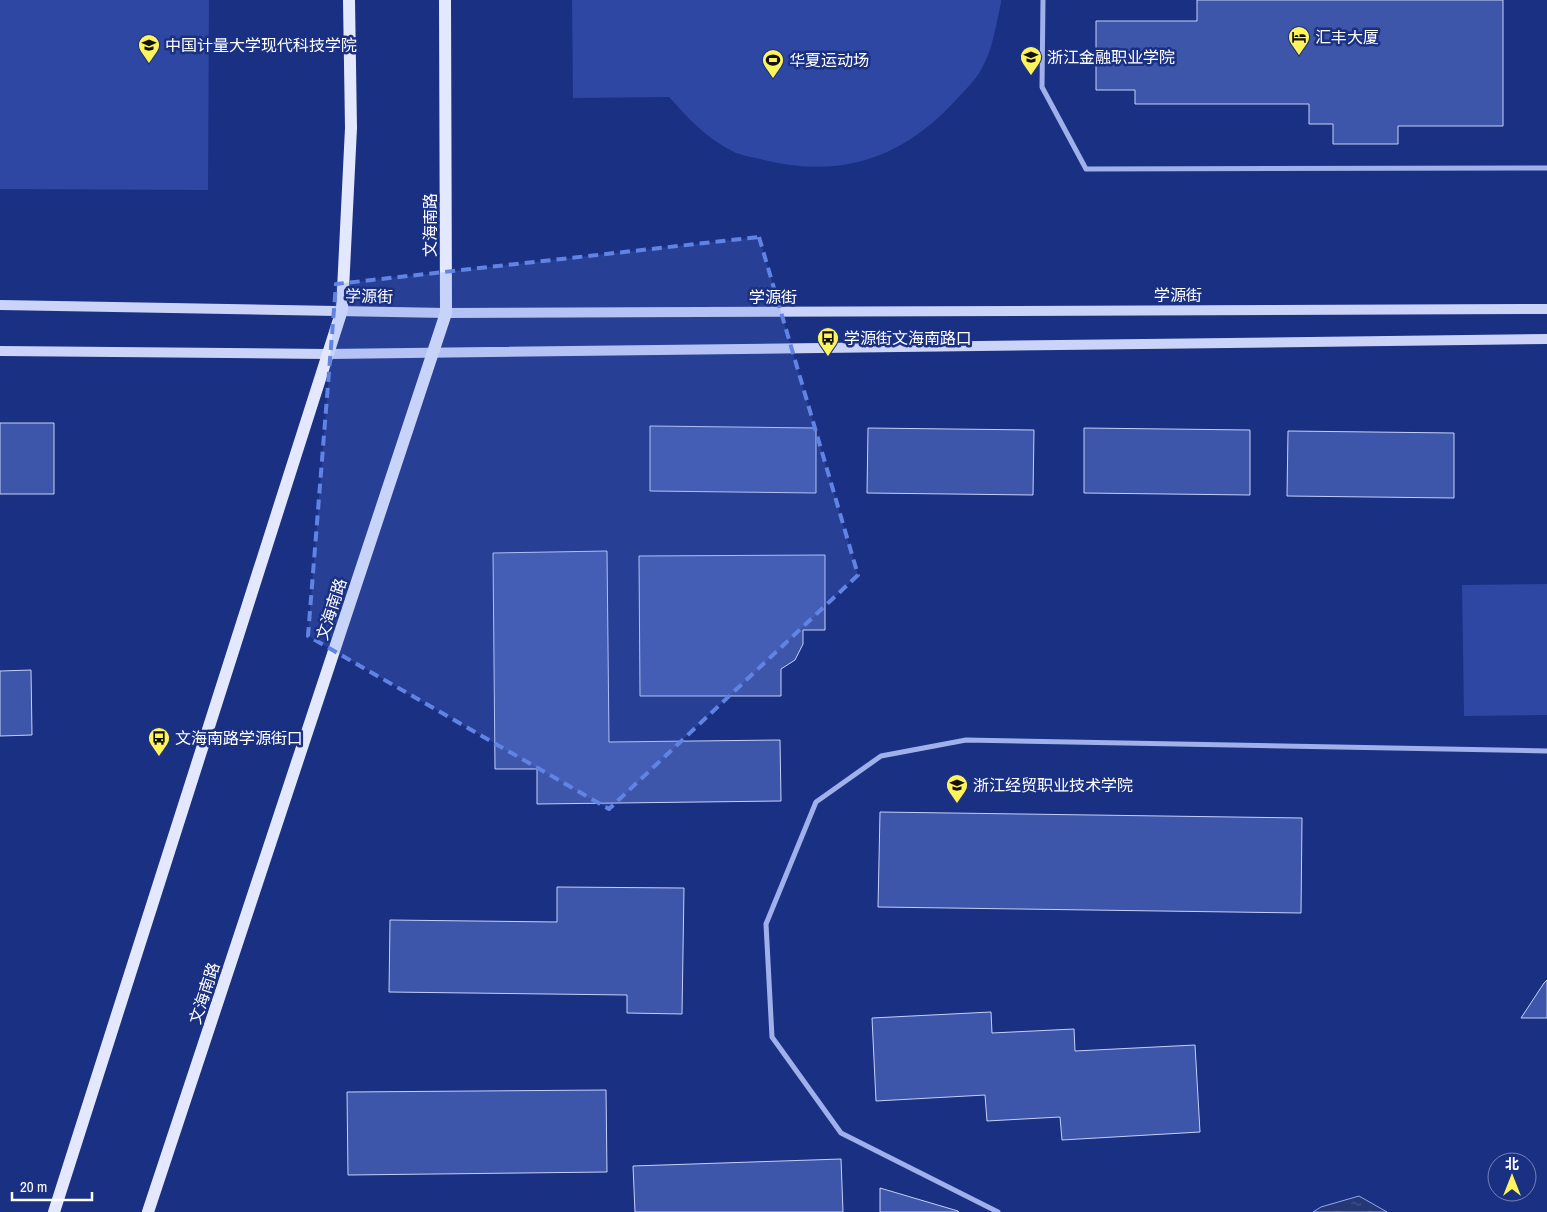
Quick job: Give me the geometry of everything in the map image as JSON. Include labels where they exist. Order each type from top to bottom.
[{"type":"main road","points":[[54,1212],[342,310],[351,128],[349,0]]},
{"type":"main road","name":"文海南路","points":[[148,1212],[446,312],[446,0]]},
{"type":"main road","name":"学源街","points":[[0,305],[446,312],[1547,310]]},
{"type":"main road","points":[[0,350],[328,354],[1547,339]]},
{"type":"street","points":[[1043,0],[1042,87],[1086,169],[1547,168]]},
{"type":"street","points":[[998,1212],[841,1133],[772,1037],[766,924],[816,802],[882,756],[966,740],[1547,751]]},
{"type":"highlighted area","points":[[759,237],[858,575],[609,809],[308,636],[336,284]]},
{"type":"shaded area","points":[[0,0],[209,0],[208,190],[0,189]]},
{"type":"shaded area","name":"华夏运动场","points":[[572,0],[1001,0],[1001,3],[992,45],[986,61],[977,77],[936,120],[914,137],[869,159],[845,165],[819,167],[792,165],[736,153],[706,134],[669,97],[573,98]]},
{"type":"shaded area","points":[[1547,584],[1547,715],[1464,716],[1462,585]]},
{"type":"water","points":[[1359,1196],[1387,1212],[1313,1212],[1321,1207]]},
{"type":"building","name":"汇丰大厦","points":[[1197,0],[1503,0],[1503,126],[1398,126],[1398,144],[1333,144],[1333,124],[1309,124],[1309,104],[1135,104],[1135,90],[1096,90],[1096,21],[1197,21]]},
{"type":"building","points":[[0,423],[54,423],[54,494],[0,494]]},
{"type":"building","points":[[650,426],[816,428],[816,493],[650,491]]},
{"type":"building","points":[[868,428],[1034,430],[1033,495],[867,493]]},
{"type":"building","points":[[1084,428],[1250,430],[1250,495],[1084,493]]},
{"type":"building","points":[[1288,431],[1454,433],[1454,498],[1287,496]]},
{"type":"building","points":[[607,551],[609,742],[780,740],[781,801],[537,804],[537,769],[495,769],[493,553]]},
{"type":"building","points":[[825,555],[825,630],[803,630],[803,644],[795,660],[781,669],[781,696],[640,696],[639,556]]},
{"type":"building","points":[[31,670],[32,735],[0,736],[0,671]]},
{"type":"building","points":[[880,812],[1302,818],[1301,913],[878,907]]},
{"type":"building","points":[[557,887],[684,888],[682,1014],[627,1013],[627,995],[389,992],[390,920],[557,922]]},
{"type":"building","points":[[1547,980],[1547,1018],[1521,1018],[1544,983]]},
{"type":"building","points":[[991,1012],[992,1033],[1074,1029],[1075,1051],[1195,1045],[1200,1132],[1062,1140],[1060,1117],[987,1121],[985,1095],[876,1101],[872,1018]]},
{"type":"building","points":[[606,1090],[607,1172],[348,1175],[347,1092]]},
{"type":"building","points":[[841,1159],[843,1212],[635,1212],[633,1166]]},
{"type":"building","points":[[880,1188],[958,1211],[959,1212],[880,1212]]},
{"type":"place","name":"汇丰大厦","points":[[1299,56]]},
{"type":"place","name":"中国计量大学现代科技学院","points":[[149,64]]},
{"type":"place","name":"浙江金融职业学院","points":[[1031,76]]},
{"type":"place","name":"华夏运动场","points":[[773,79]]},
{"type":"place","name":"学源街文海南路口","points":[[828,357]]},
{"type":"place","name":"文海南路学源街口","points":[[159,757]]},
{"type":"place","name":"浙江经贸职业技术学院","points":[[957,804]]}]
